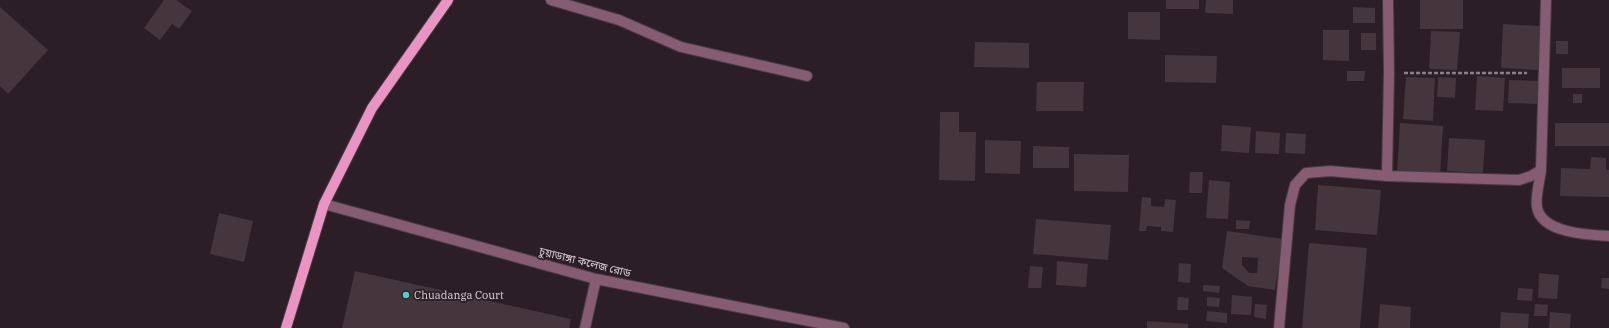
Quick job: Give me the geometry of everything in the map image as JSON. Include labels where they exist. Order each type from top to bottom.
[{"type":"main road","points":[[286,328],[324,204],[372,108],[448,0]]},
{"type":"street","points":[[550,0],[619,20],[681,47],[808,76]]},
{"type":"street","points":[[1387,176],[1389,73],[1388,0]]},
{"type":"street","points":[[1546,0],[1541,170],[1536,207],[1546,222],[1554,227],[1584,235],[1609,236]]},
{"type":"street","points":[[1279,328],[1290,205],[1295,184],[1306,173],[1330,171],[1387,176],[1519,180],[1531,176],[1541,170]]},
{"type":"street","name":"চুয়াডাঙ্গা কলেজ রোড","points":[[324,204],[596,279],[844,328]]},
{"type":"street","points":[[585,328],[596,279]]},
{"type":"path","points":[[1389,73],[1544,73]]},
{"type":"building","points":[[164,0],[176,0],[192,11],[179,29],[172,24],[160,40],[144,28]]},
{"type":"building","points":[[1166,0],[1199,0],[1199,9],[1166,9]]},
{"type":"building","points":[[1206,0],[1233,0],[1233,14],[1205,13]]},
{"type":"building","points":[[1420,0],[1463,0],[1463,29],[1420,29]]},
{"type":"building","points":[[0,7],[48,50],[8,94],[0,86]]},
{"type":"building","points":[[1353,7],[1375,8],[1375,23],[1353,23]]},
{"type":"building","points":[[1128,12],[1160,12],[1160,40],[1128,39]]},
{"type":"building","points":[[1503,24],[1541,26],[1538,70],[1501,68]]},
{"type":"building","points":[[1323,30],[1349,30],[1349,61],[1323,60]]},
{"type":"building","points":[[1431,31],[1460,32],[1457,70],[1429,69]]},
{"type":"building","points":[[1361,33],[1376,33],[1376,50],[1361,50]]},
{"type":"building","points":[[1556,41],[1568,41],[1568,54],[1556,54]]},
{"type":"building","points":[[975,42],[1029,43],[1029,68],[974,67]]},
{"type":"building","points":[[1165,55],[1217,56],[1216,83],[1165,82]]},
{"type":"building","points":[[1562,68],[1600,68],[1600,88],[1562,88]]},
{"type":"building","points":[[1347,71],[1365,71],[1364,81],[1347,81]]},
{"type":"building","points":[[1477,76],[1505,78],[1503,111],[1475,110]]},
{"type":"building","points":[[1406,77],[1435,78],[1433,121],[1403,119]]},
{"type":"building","points":[[1438,77],[1456,78],[1455,98],[1437,97]]},
{"type":"building","points":[[1509,80],[1541,81],[1540,104],[1508,103]]},
{"type":"building","points":[[1037,82],[1084,82],[1083,111],[1036,111]]},
{"type":"building","points":[[1573,94],[1582,94],[1582,103],[1573,103]]},
{"type":"building","points":[[940,112],[959,112],[959,132],[976,132],[975,181],[939,180]]},
{"type":"building","points":[[1400,123],[1443,126],[1440,176],[1397,174]]},
{"type":"building","points":[[1555,123],[1609,123],[1609,146],[1555,146]]},
{"type":"building","points":[[1222,125],[1251,127],[1249,153],[1221,151]]},
{"type":"building","points":[[1256,131],[1280,133],[1279,154],[1255,153]]},
{"type":"building","points":[[1286,133],[1306,134],[1305,154],[1285,153]]},
{"type":"building","points":[[1449,138],[1485,140],[1483,173],[1447,171]]},
{"type":"building","points":[[985,140],[1021,141],[1020,174],[985,173]]},
{"type":"building","points":[[1033,146],[1069,147],[1069,168],[1033,168]]},
{"type":"building","points":[[1074,154],[1129,155],[1128,192],[1074,191]]},
{"type":"building","points":[[1591,157],[1606,158],[1606,170],[1609,170],[1609,197],[1560,196],[1561,168],[1590,169]]},
{"type":"building","points":[[1190,172],[1203,172],[1202,193],[1189,193]]},
{"type":"building","points":[[1209,180],[1230,182],[1228,219],[1206,218]]},
{"type":"building","points":[[1318,185],[1381,190],[1377,235],[1315,230]]},
{"type":"building","points":[[1142,197],[1151,198],[1151,206],[1164,207],[1165,199],[1176,200],[1173,232],[1161,231],[1161,227],[1147,226],[1146,231],[1139,231]]},
{"type":"building","points":[[219,213],[253,221],[244,262],[210,254]]},
{"type":"building","points":[[1036,219],[1111,225],[1108,260],[1033,254]]},
{"type":"building","points":[[1236,220],[1250,221],[1249,229],[1236,229]]},
{"type":"building","points":[[1227,231],[1283,239],[1275,290],[1248,286],[1222,268]],"holes":[[[1242,257],[1258,258],[1257,273],[1249,273],[1242,265]]]},
{"type":"building","points":[[1309,243],[1367,248],[1360,328],[1302,328]]},
{"type":"building","points":[[1057,261],[1088,264],[1086,287],[1056,285]]},
{"type":"building","points":[[1179,263],[1191,264],[1190,283],[1178,282]]},
{"type":"building","points":[[1030,266],[1043,267],[1041,288],[1028,288]]},
{"type":"building","name":"Chuadanga Court","points":[[355,271],[571,319],[569,328],[342,328]]},
{"type":"building","points":[[1539,273],[1559,275],[1557,299],[1538,298]]},
{"type":"building","points":[[1602,278],[1609,278],[1609,289],[1601,288]]},
{"type":"building","points":[[1203,285],[1220,286],[1219,293],[1203,291]]},
{"type":"building","points":[[1518,288],[1533,289],[1532,301],[1517,300]]},
{"type":"building","points":[[1232,295],[1252,297],[1251,315],[1231,314]]},
{"type":"building","points":[[1178,297],[1189,298],[1188,310],[1177,310]]},
{"type":"building","points":[[1207,297],[1220,298],[1219,307],[1207,306]]},
{"type":"building","points":[[1255,304],[1267,305],[1266,319],[1254,317]]},
{"type":"building","points":[[1380,304],[1411,307],[1410,328],[1378,328]]},
{"type":"building","points":[[1535,304],[1548,305],[1547,316],[1534,316]]},
{"type":"building","points":[[1207,311],[1227,313],[1227,323],[1206,321]]},
{"type":"building","points":[[1501,312],[1529,314],[1528,328],[1500,328]]},
{"type":"building","points":[[1550,312],[1571,314],[1570,328],[1549,328]]},
{"type":"building","points":[[1147,321],[1188,324],[1188,328],[1147,328]]},
{"type":"place","name":"Chuadanga Court","points":[[406,295]]}]
